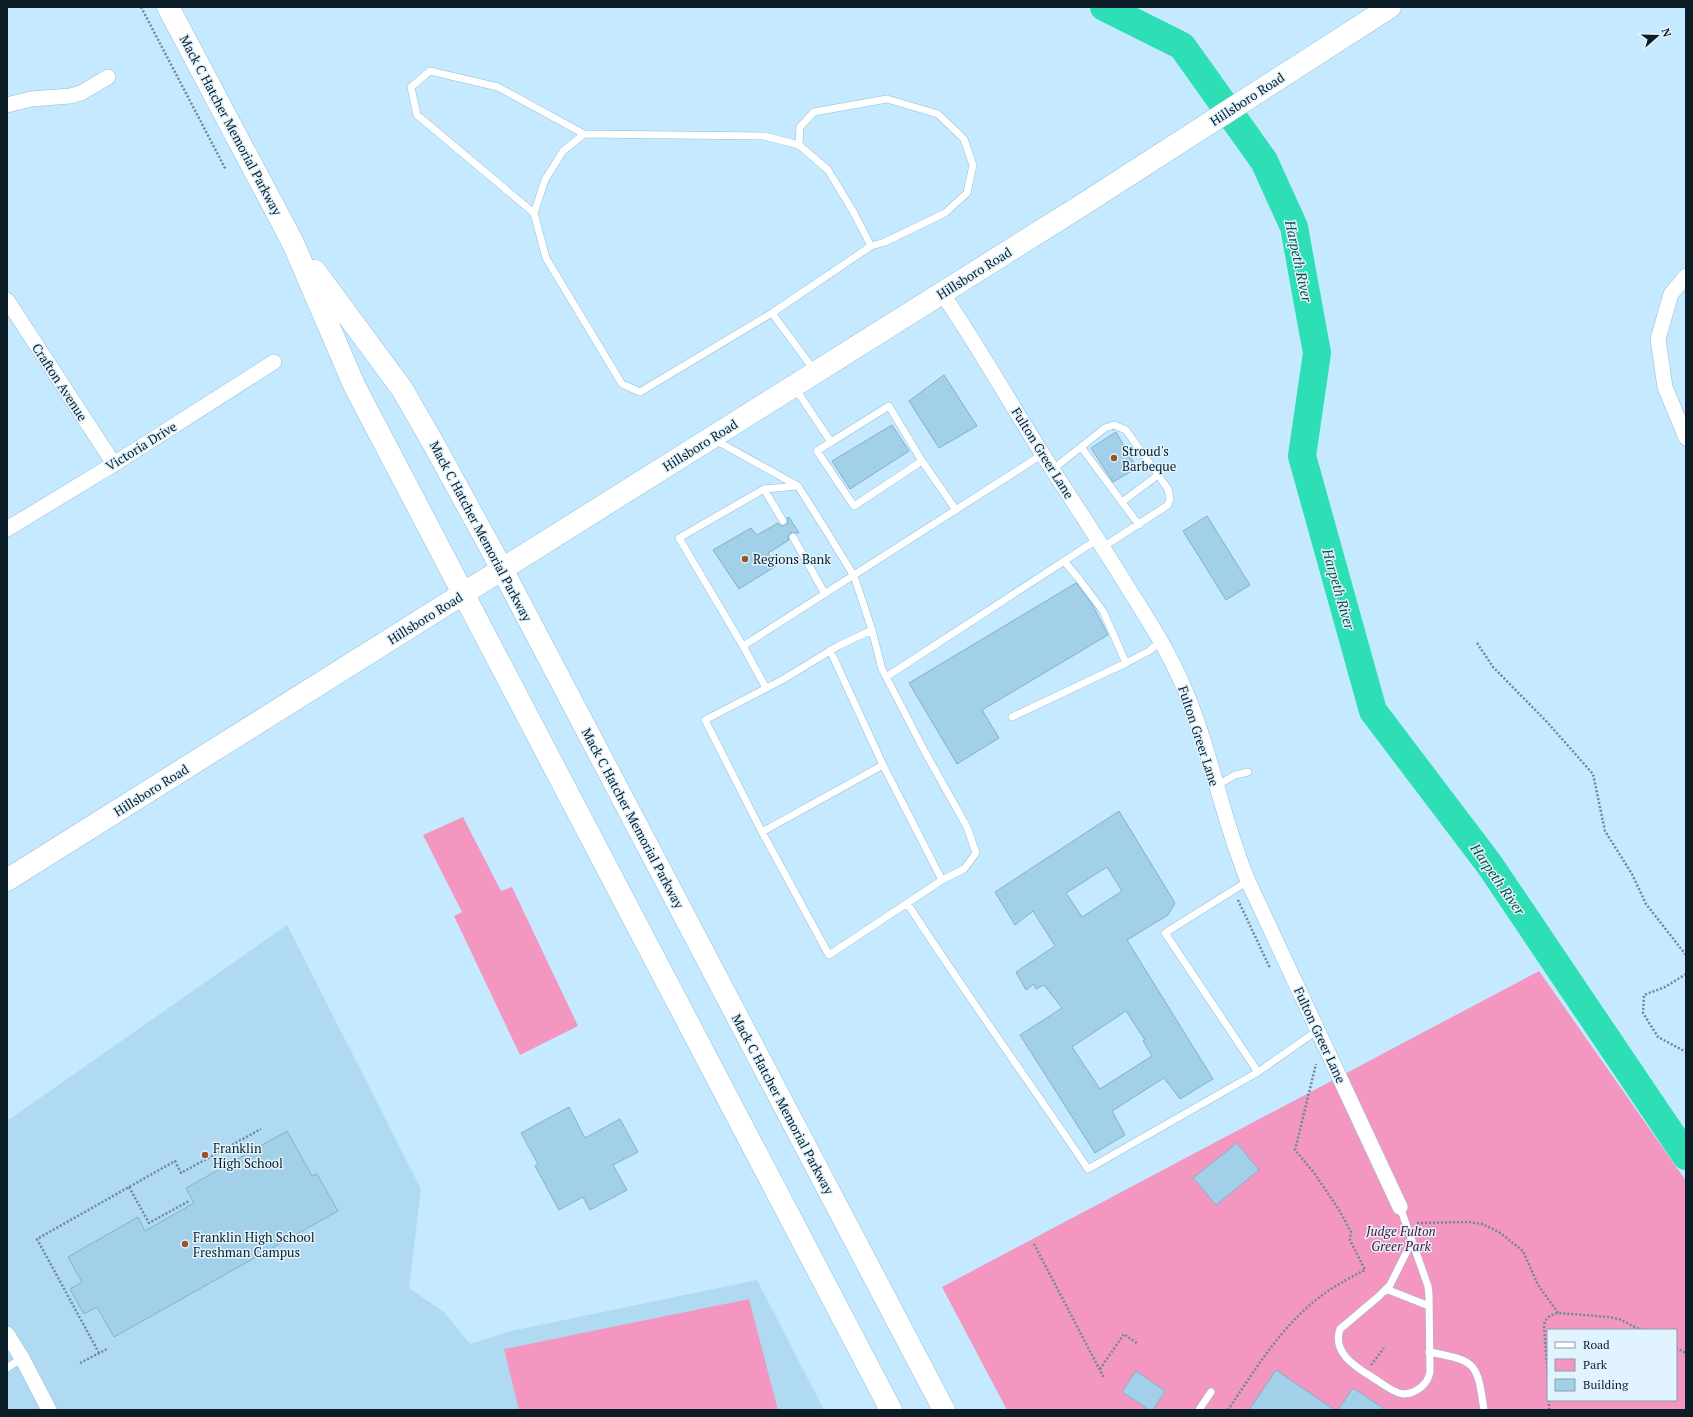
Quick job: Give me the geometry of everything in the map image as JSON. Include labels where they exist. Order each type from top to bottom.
[{"type":"main road","name":"Mack C Hatcher Memorial Parkway","points":[[168,7],[293,243],[355,387],[891,1410]]},
{"type":"main road","name":"Hillsboro Road","points":[[7,880],[1079,207],[1326,49],[1382,9]]},
{"type":"main road","name":"Mack C Hatcher Memorial Parkway","points":[[293,243],[402,389],[432,441],[502,569],[944,1410]]},
{"type":"street","points":[[7,105],[31,98],[70,96],[82,93],[108,77]]},
{"type":"street","points":[[1686,276],[1671,294],[1658,339],[1664,387],[1686,438]]},
{"type":"street","name":"Fulton Greer Lane","points":[[942,293],[1161,641],[1187,694],[1233,842],[1248,881],[1400,1207]]},
{"type":"street","name":"Crafton Avenue","points":[[7,300],[114,464]]},
{"type":"street","name":"Victoria Drive","points":[[7,529],[114,464],[274,362]]},
{"type":"street","points":[[7,1334],[22,1358],[49,1410]]},
{"type":"lane","points":[[534,213],[417,115],[411,87],[430,71],[498,87],[584,134],[764,136],[799,146],[828,170],[854,213],[871,246]]},
{"type":"lane","points":[[584,134],[563,151],[545,180],[534,213],[546,258],[622,384],[640,392],[772,313],[871,246],[885,242],[945,213],[966,193],[973,165],[964,139],[938,114],[887,99],[814,112],[800,127],[799,146]]},
{"type":"lane","points":[[772,313],[816,372]]},
{"type":"lane","points":[[794,386],[831,442]]},
{"type":"lane","points":[[922,461],[854,506],[818,451],[889,406],[922,461],[956,510]]},
{"type":"lane","points":[[886,677],[1064,561],[1138,525],[1168,505],[1170,498],[1168,489],[1126,430],[1114,425],[1105,428],[1053,469]]},
{"type":"lane","points":[[711,438],[798,486],[854,576],[872,630],[882,669],[925,752],[966,826],[976,853],[964,869],[942,880],[829,955],[762,832],[705,720],[766,688],[830,650],[872,630]]},
{"type":"lane","points":[[1081,447],[1138,525]]},
{"type":"lane","points":[[743,646],[1043,454]]},
{"type":"lane","points":[[1122,502],[1158,474]]},
{"type":"lane","points":[[766,688],[679,538],[764,489],[798,486]]},
{"type":"lane","points":[[764,489],[783,521]]},
{"type":"lane","points":[[793,537],[825,594]]},
{"type":"lane","points":[[1064,561],[1103,611],[1126,663]]},
{"type":"lane","points":[[1012,717],[1126,663],[1149,651],[1161,641]]},
{"type":"lane","points":[[830,650],[883,765],[942,880]]},
{"type":"lane","points":[[762,832],[883,765]]},
{"type":"lane","points":[[1216,786],[1235,775],[1248,772]]},
{"type":"lane","points":[[1248,881],[1165,933],[1258,1072]]},
{"type":"lane","points":[[907,903],[959,983],[983,1014],[1088,1169],[1258,1072],[1318,1030]]},
{"type":"lane","points":[[1400,1207],[1428,1286],[1429,1306],[1430,1372],[1428,1380],[1418,1390],[1403,1394],[1389,1388],[1354,1365],[1341,1352],[1338,1342],[1340,1329],[1386,1289],[1394,1279],[1412,1241]]},
{"type":"lane","points":[[1386,1289],[1429,1306]]},
{"type":"lane","points":[[1429,1352],[1462,1358],[1472,1366],[1479,1380],[1484,1410]]},
{"type":"lane","points":[[7,1368],[22,1358]]},
{"type":"lane","points":[[1199,1410],[1211,1392]]},
{"type":"path","points":[[141,7],[226,170]]},
{"type":"path","points":[[1477,643],[1493,667],[1548,723],[1592,774],[1604,831],[1632,874],[1646,904],[1686,955]]},
{"type":"path","points":[[1686,974],[1665,987],[1644,995],[1643,1013],[1658,1037],[1686,1052]]},
{"type":"path","points":[[1228,1410],[1260,1361],[1290,1324],[1328,1292],[1365,1270],[1350,1240],[1350,1231],[1339,1210],[1318,1179],[1295,1150],[1317,1066],[1315,1062]]},
{"type":"path","points":[[99,1353],[37,1239],[174,1161],[182,1173],[261,1129]]},
{"type":"path","points":[[129,1187],[149,1223],[189,1201]]},
{"type":"path","points":[[1406,1226],[1420,1222],[1469,1222],[1482,1224],[1499,1232],[1523,1251],[1538,1285],[1558,1313]]},
{"type":"path","points":[[1034,1244],[1104,1378]]},
{"type":"path","points":[[1547,1366],[1544,1326],[1545,1321],[1558,1313],[1609,1317],[1619,1319],[1639,1329]]},
{"type":"path","points":[[1100,1370],[1124,1334],[1138,1344]]},
{"type":"path","points":[[80,1363],[107,1349]]},
{"type":"path","points":[[1677,1349],[1686,1354]]},
{"type":"shaded area","name":"Franklin High School","points":[[287,925],[421,1189],[409,1288],[444,1312],[470,1344],[511,1331],[757,1280],[824,1410],[7,1410],[7,1121]]},
{"type":"green space","points":[[463,817],[501,891],[512,887],[578,1026],[520,1055],[454,916],[462,912],[423,835]]},
{"type":"green space","name":"Judge Fulton Greer Park","points":[[1539,971],[1686,1181],[1686,1410],[1007,1410],[942,1287]]},
{"type":"green space","points":[[749,1299],[778,1410],[519,1410],[504,1349]]},
{"type":"building","points":[[944,375],[977,426],[939,448],[909,401]]},
{"type":"building","points":[[892,425],[909,451],[850,489],[832,461]]},
{"type":"building","name":"Stroud's Barbeque","points":[[1116,432],[1137,468],[1113,482],[1091,448]]},
{"type":"building","points":[[1207,516],[1250,585],[1226,600],[1183,531]]},
{"type":"building","name":"Regions Bank","points":[[789,517],[799,533],[790,533],[788,537],[789,540],[768,553],[776,566],[739,589],[713,550],[751,528],[757,535],[778,523],[781,526],[785,525],[788,523],[787,518]]},
{"type":"building","points":[[1076,583],[1092,604],[1108,635],[982,710],[999,738],[957,764],[909,683]]},
{"type":"building","points":[[1119,811],[1175,903],[1168,915],[1127,940],[1213,1079],[1180,1099],[1164,1078],[1112,1111],[1125,1135],[1095,1153],[1020,1035],[1062,1008],[1044,985],[1036,989],[1034,984],[1026,990],[1016,972],[1055,946],[1033,911],[1015,925],[995,892]],"holes":[[[1107,867],[1122,891],[1082,917],[1066,893]],[[1126,1011],[1145,1040],[1143,1041],[1152,1056],[1100,1089],[1072,1047]]]},
{"type":"building","points":[[569,1107],[585,1138],[620,1119],[638,1152],[613,1165],[627,1190],[590,1210],[583,1197],[559,1210],[535,1166],[538,1164],[521,1133]]},
{"type":"building","name":"Franklin High School Freshman Campus","points":[[287,1131],[312,1176],[317,1174],[338,1211],[114,1337],[97,1307],[84,1314],[70,1289],[82,1282],[68,1257],[138,1217],[145,1231],[194,1203],[186,1188]]},
{"type":"building","points":[[1237,1143],[1259,1170],[1216,1205],[1193,1178]]},
{"type":"building","points":[[1276,1370],[1335,1410],[1249,1410]]},
{"type":"building","points":[[1136,1371],[1165,1391],[1153,1410],[1150,1410],[1122,1392]]},
{"type":"building","points":[[1353,1388],[1386,1410],[1338,1410]]},
{"type":"waterway","name":"Harpeth River","points":[[1104,7],[1182,46],[1264,161],[1294,227],[1317,353],[1302,456],[1373,711],[1489,864],[1686,1156]]},
{"type":"place","name":"Stroud's Barbeque","points":[[1114,458]]},
{"type":"place","name":"Regions Bank","points":[[745,559]]},
{"type":"place","name":"Franklin High School","points":[[205,1155]]},
{"type":"place","name":"Franklin High School Freshman Campus","points":[[185,1244]]}]
